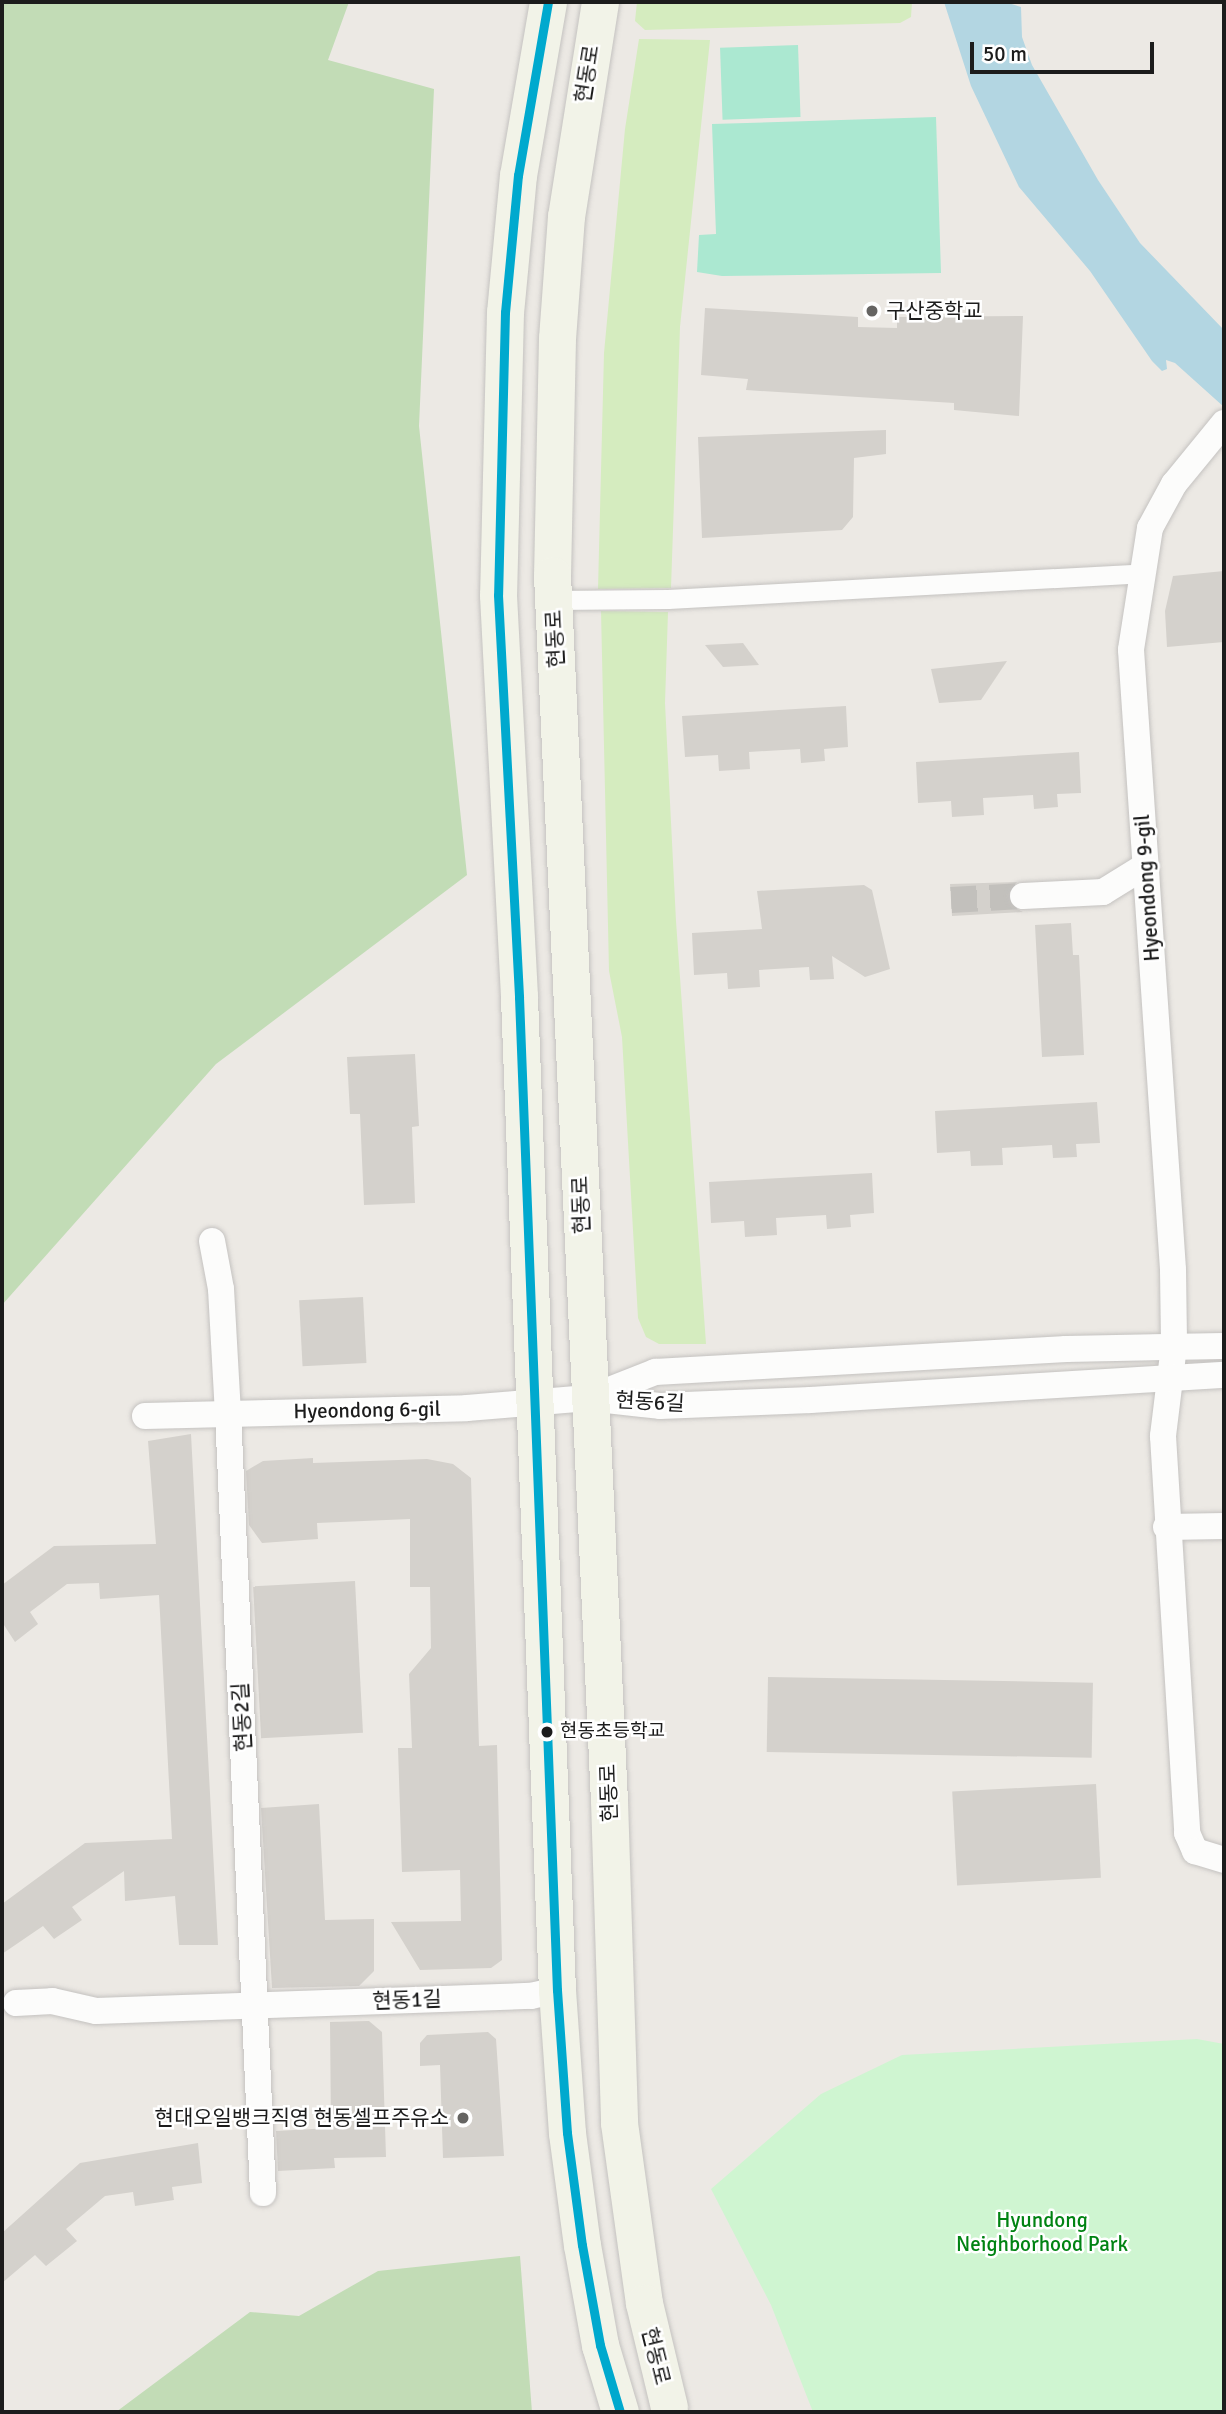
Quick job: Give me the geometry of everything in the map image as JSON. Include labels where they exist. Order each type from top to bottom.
[{"type":"main road","points":[[548,2],[518,175],[505,312],[499,460],[498,595],[557,1990],[567,2133],[582,2245],[600,2345],[620,2412]]},
{"type":"main road","name":"현동로","points":[[600,2],[566,216],[557,338],[553,600],[619,2123],[644,2303],[669,2407]]},
{"type":"street","name":"Hyeondong 9-gil","points":[[1224,424],[1204,444],[1158,510],[1140,573],[1131,650],[1174,1346],[1163,1436],[1166,1527],[1187,1833],[1195,1851],[1224,1860]]},
{"type":"street","points":[[553,600],[668,599],[1140,573]]},
{"type":"street","points":[[1023,896],[1103,892],[1145,866]]},
{"type":"street","name":"현동2길","points":[[212,1241],[221,1289],[228,1413],[263,2193]]},
{"type":"street","name":"현동6길","points":[[589,1398],[655,1372],[1174,1346],[1224,1346]]},
{"type":"street","name":"현동6길","points":[[589,1398],[674,1405],[1092,1386],[1169,1377],[1224,1375]]},
{"type":"street","name":"Hyeondong 6-gil","points":[[145,1416],[533,1404],[589,1398]]},
{"type":"street","points":[[1166,1527],[1224,1526]]},
{"type":"street","name":"현동1길","points":[[16,2003],[52,2001],[96,2011],[256,2003],[531,1996],[557,1990]]},
{"type":"green space","points":[[2,2],[349,2],[328,60],[434,89],[419,426],[467,875],[216,1064],[2,1305]]},
{"type":"green space","points":[[637,2],[912,2],[911,17],[900,23],[645,30],[635,21]]},
{"type":"green space","points":[[639,39],[710,40],[680,327],[671,588],[598,589],[604,353],[625,129]]},
{"type":"green space","points":[[798,45],[801,117],[723,120],[720,48]]},
{"type":"green space","points":[[936,117],[941,273],[722,276],[697,272],[699,235],[716,234],[712,124]]},
{"type":"green space","points":[[601,611],[668,612],[665,703],[676,921],[706,1344],[659,1344],[646,1337],[638,1318],[622,1037],[609,971]]},
{"type":"green space","name":"Hyundong Neighborhood Park","points":[[1197,2039],[1224,2044],[1224,2412],[813,2412],[771,2305],[711,2189],[821,2094],[902,2055]]},
{"type":"green space","points":[[520,2256],[532,2412],[116,2412],[250,2312],[299,2316],[378,2271]]},
{"type":"water","points":[[944,2],[1005,2],[1021,7],[1022,37],[1032,65],[1098,180],[1140,243],[1224,330],[1224,407],[1175,363],[1166,360],[1167,369],[1162,371],[1152,361],[1090,271],[1019,187],[971,86]]},
{"type":"building","points":[[705,308],[858,317],[858,327],[897,328],[897,317],[1023,316],[1019,416],[954,410],[954,403],[746,390],[748,379],[701,375]]},
{"type":"building","points":[[886,430],[886,454],[854,458],[853,517],[842,530],[702,538],[698,437]]},
{"type":"building","points":[[1224,571],[1224,642],[1167,647],[1165,611],[1173,576]]},
{"type":"building","points":[[743,643],[759,665],[723,667],[705,645]]},
{"type":"building","points":[[1007,661],[981,700],[939,703],[931,669]]},
{"type":"building","points":[[846,706],[848,747],[824,749],[825,761],[801,763],[800,749],[749,752],[750,769],[719,771],[718,755],[685,757],[682,716]]},
{"type":"building","points":[[1079,752],[1081,793],[1057,794],[1058,807],[1034,809],[1033,795],[983,798],[984,815],[952,817],[951,801],[918,803],[916,762]]},
{"type":"building","points":[[1017,882],[1007,897],[1010,905],[1023,912],[952,916],[950,884]]},
{"type":"building","points":[[864,885],[872,890],[890,969],[865,977],[832,956],[834,979],[810,980],[809,967],[759,970],[760,987],[728,989],[727,973],[694,975],[692,933],[762,929],[757,891]]},
{"type":"building","points":[[1071,923],[1073,955],[1079,955],[1084,1055],[1042,1057],[1035,925]]},
{"type":"building","points":[[415,1054],[419,1126],[412,1127],[415,1203],[364,1205],[360,1114],[350,1114],[347,1057]]},
{"type":"building","points":[[1097,1102],[1100,1143],[1076,1144],[1077,1157],[1053,1158],[1052,1145],[1002,1148],[1003,1165],[971,1166],[970,1151],[937,1153],[935,1111]]},
{"type":"building","points":[[872,1173],[874,1213],[850,1215],[851,1227],[827,1229],[826,1215],[776,1218],[777,1235],[745,1237],[744,1221],[711,1223],[709,1182]]},
{"type":"building","points":[[363,1297],[366,1363],[303,1366],[299,1300]]},
{"type":"building","points":[[191,1434],[218,1945],[179,1945],[175,1896],[125,1901],[124,1871],[72,1907],[82,1920],[54,1939],[43,1926],[2,1954],[2,1904],[85,1843],[172,1839],[159,1595],[100,1599],[99,1583],[67,1584],[30,1612],[38,1624],[15,1642],[2,1622],[2,1585],[54,1546],[156,1544],[148,1441]]},
{"type":"building","points":[[313,1458],[313,1463],[427,1459],[453,1464],[471,1478],[479,1746],[497,1745],[502,1960],[491,1968],[420,1970],[391,1922],[461,1921],[460,1870],[402,1872],[398,1748],[412,1748],[409,1674],[431,1648],[430,1587],[410,1587],[410,1519],[317,1523],[318,1539],[262,1543],[249,1525],[246,1471],[263,1461]]},
{"type":"building","points":[[355,1581],[363,1733],[261,1738],[253,1586]]},
{"type":"building","points":[[768,1677],[1093,1683],[1092,1758],[767,1752]]},
{"type":"building","points":[[1096,1784],[1101,1878],[957,1885],[952,1792]]},
{"type":"building","points":[[319,1804],[325,1920],[374,1919],[374,1971],[359,1986],[272,1988],[261,1808]]},
{"type":"building","points":[[369,2021],[382,2032],[386,2157],[334,2158],[335,2168],[278,2171],[276,2131],[331,2128],[330,2022]]},
{"type":"building","points":[[488,2032],[496,2039],[504,2156],[443,2158],[440,2065],[420,2066],[420,2043],[427,2035]]},
{"type":"building","points":[[198,2143],[202,2183],[172,2187],[174,2200],[135,2206],[133,2192],[105,2196],[66,2229],[77,2241],[46,2266],[35,2255],[2,2283],[2,2233],[80,2163]]},
{"type":"tunnel","points":[[951,900],[1023,896]]},
{"type":"transit line","points":[[548,2],[518,175],[505,312],[498,595],[519,997],[557,1990],[567,2133],[582,2245],[600,2345],[620,2412]]},
{"type":"place","name":"구산중학교","points":[[872,311]]},
{"type":"place","name":"현동초등학교","points":[[547,1732]]},
{"type":"place","name":"현대오일뱅크직영 현동셀프주유소","points":[[463,2118]]}]
